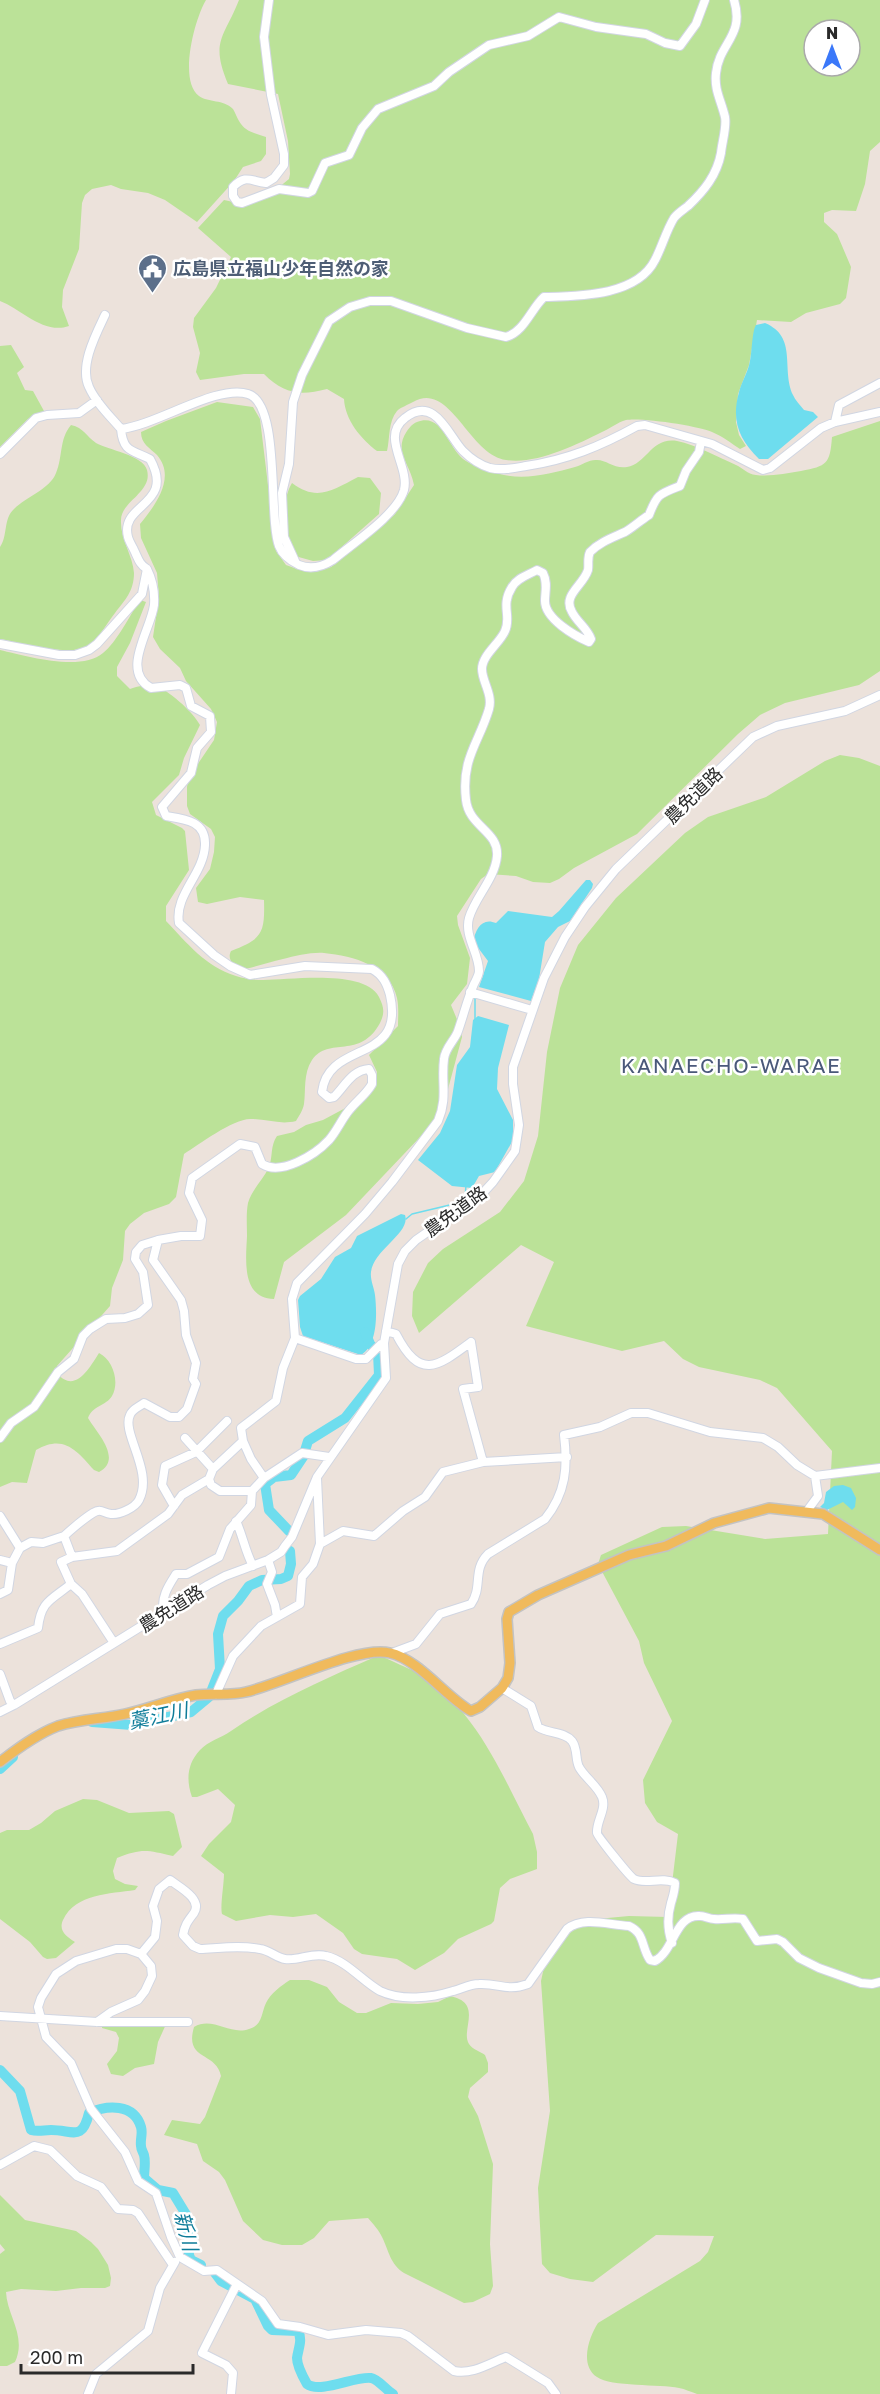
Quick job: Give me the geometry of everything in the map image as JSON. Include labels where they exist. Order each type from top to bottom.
[{"type":"main road","points":[[0,1762],[44,1732],[61,1725],[126,1714],[166,1701],[212,1694],[244,1693],[378,1651],[392,1653],[439,1683],[462,1706],[471,1711],[480,1707],[502,1688],[508,1678],[510,1663],[507,1619],[509,1612],[523,1603],[619,1559],[666,1546],[714,1523],[769,1509],[823,1514],[880,1550]]},
{"type":"street","points":[[269,0],[264,37],[271,94],[284,154],[284,165],[274,178],[266,183],[245,178],[239,181],[233,187],[233,196],[237,202],[242,203],[279,189],[308,193],[312,190],[325,163],[349,155],[362,128],[378,109],[434,86],[449,72],[489,45],[506,39],[528,36],[559,16],[596,27],[646,34],[665,43],[680,46],[696,24],[705,0]]},
{"type":"street","points":[[295,563],[284,537],[282,493],[289,464],[293,402],[302,375],[329,321],[350,307],[370,301],[391,301],[467,328],[506,337],[513,335],[519,329],[544,297],[582,295],[621,288],[636,282],[646,274],[655,261],[675,218],[708,186],[715,173],[720,156],[725,119],[715,88],[716,69],[733,37],[738,19],[734,0]]},
{"type":"street","points":[[0,1438],[11,1423],[34,1407],[58,1372],[74,1359],[83,1336],[90,1329],[106,1319],[125,1318],[138,1314],[148,1305],[143,1272],[135,1259],[136,1252],[142,1245],[180,1236],[200,1236],[202,1220],[189,1193],[192,1178],[236,1145],[251,1145],[255,1147],[262,1164],[284,1168],[301,1160],[329,1140],[349,1111],[368,1091],[372,1084],[372,1075],[369,1069],[362,1069],[350,1078],[334,1097],[329,1098],[322,1092],[323,1082],[327,1075],[349,1057],[379,1042],[392,1023],[394,1011],[383,978],[372,969],[305,966],[250,975],[230,966],[214,955],[179,923],[179,906],[200,869],[205,856],[205,840],[199,825],[186,819],[166,816],[162,807],[191,773],[196,748],[211,732],[212,724],[210,716],[191,706],[186,688],[180,685],[151,688],[141,680],[138,672],[138,656],[154,607],[154,582],[147,569],[140,565],[128,537],[128,525],[133,513],[153,497],[157,477],[150,459],[128,450],[122,441],[121,429],[88,386],[87,369],[105,315]]},
{"type":"street","points":[[836,422],[839,405],[880,383]]},
{"type":"street","points":[[121,429],[141,426],[229,392],[252,395],[262,409],[268,432],[280,548],[295,563],[306,567],[324,566],[395,508],[401,499],[405,478],[394,434],[399,425],[411,414],[418,412],[434,415],[445,423],[462,450],[476,462],[498,469],[557,462],[591,449],[637,426],[645,425],[721,447],[763,470],[770,468],[814,432],[836,422],[880,412]]},
{"type":"street","points":[[0,454],[36,418],[79,413],[97,400]]},
{"type":"street","points":[[264,1478],[251,1459],[243,1441],[241,1428],[276,1401],[283,1368],[295,1338],[292,1299],[297,1283],[386,1190],[438,1121],[445,1102],[444,1057],[458,1032],[464,1006],[479,970],[469,934],[469,921],[494,867],[497,844],[472,818],[466,801],[466,780],[470,752],[489,707],[489,693],[482,666],[501,640],[507,627],[506,599],[516,580],[537,570],[543,573],[545,604],[558,623],[589,642],[591,639],[589,634],[572,612],[569,597],[588,570],[590,552],[601,542],[631,528],[649,515],[652,503],[657,497],[680,486],[686,471],[699,452],[698,445],[701,442]]},
{"type":"street","points":[[0,644],[59,655],[75,655],[89,650],[142,594],[147,569]]},
{"type":"street","name":"農免道路","points":[[0,1712],[225,1576],[268,1560],[281,1552],[292,1537],[317,1477],[329,1457],[386,1378],[379,1347],[386,1331],[398,1264],[405,1251],[416,1240],[481,1195],[494,1182],[515,1151],[519,1125],[513,1067],[544,978],[565,937],[616,869],[753,737],[777,726],[845,711],[878,697]]},
{"type":"street","points":[[471,992],[532,1010]]},
{"type":"street","points":[[0,1594],[8,1590],[12,1563],[20,1548],[31,1542],[43,1543],[64,1536],[94,1512],[102,1510],[111,1515],[138,1503],[142,1491],[142,1468],[128,1419],[131,1412],[144,1403],[170,1417],[179,1417],[187,1409],[196,1384],[194,1379],[196,1363],[186,1335],[181,1300],[153,1260],[158,1240]]},
{"type":"street","points":[[386,1331],[396,1334],[406,1354],[423,1364],[438,1364],[471,1342],[478,1387],[463,1389],[483,1462]]},
{"type":"street","points":[[295,1338],[356,1359],[366,1359],[379,1347]]},
{"type":"street","points":[[392,1653],[416,1644],[441,1614],[471,1604],[477,1589],[481,1561],[545,1519],[564,1487],[567,1473],[564,1435],[600,1427],[631,1413],[648,1413],[710,1432],[762,1438],[815,1476],[880,1468]]},
{"type":"street","points":[[174,1506],[162,1485],[165,1466],[196,1452],[227,1421]]},
{"type":"street","points":[[185,1438],[213,1469]]},
{"type":"street","points":[[114,1643],[86,1599],[71,1584],[61,1563],[72,1557],[117,1551],[168,1514],[182,1495],[209,1479],[213,1469],[243,1441]]},
{"type":"street","points":[[164,1612],[162,1607],[166,1588],[176,1574],[187,1574],[219,1557],[230,1529],[251,1505],[252,1491],[264,1478],[304,1453],[329,1457]]},
{"type":"street","points":[[321,1544],[343,1531],[374,1536],[403,1511],[425,1497],[443,1472],[483,1462],[567,1457]]},
{"type":"street","points":[[807,1511],[818,1496],[815,1476]]},
{"type":"street","points":[[212,1694],[233,1656],[261,1626],[300,1604],[302,1577],[313,1564],[321,1544],[317,1477]]},
{"type":"street","points":[[209,1479],[211,1485],[220,1491],[252,1491]]},
{"type":"street","points":[[0,1516],[20,1548]]},
{"type":"street","points":[[236,1521],[253,1566]]},
{"type":"street","points":[[64,1536],[72,1557]]},
{"type":"street","points":[[0,1560],[12,1563]]},
{"type":"street","points":[[268,1560],[272,1572],[269,1579],[277,1617]]},
{"type":"street","points":[[0,1644],[38,1628],[40,1612],[44,1605],[71,1584]]},
{"type":"street","points":[[0,1674],[10,1701],[14,1705]]},
{"type":"street","points":[[502,1688],[531,1706],[538,1727],[572,1741],[577,1750],[578,1765],[602,1797],[603,1807],[596,1830],[597,1836],[616,1857],[626,1873],[639,1880],[664,1880],[675,1883],[668,1916],[668,1930],[672,1943]]},
{"type":"street","points":[[141,1954],[155,1937],[157,1921],[153,1906],[159,1889],[170,1880],[193,1898],[196,1905],[196,1910],[185,1924],[183,1935],[193,1946],[200,1949],[264,1949],[284,1959],[326,1956],[338,1960],[382,1991],[398,1997],[424,1997],[476,1984],[491,1984],[507,1989],[528,1984],[567,1929],[574,1923],[635,1928],[640,1932],[646,1955],[655,1961],[663,1957],[678,1927],[693,1916],[713,1920],[743,1918],[757,1941],[777,1939],[799,1958],[819,1968],[861,1983],[880,1982]]},
{"type":"street","points":[[98,2022],[111,2012],[138,2000],[145,1991],[152,1976],[151,1966],[141,1954],[127,1949],[116,1949],[76,1960],[56,1974],[38,2007],[46,2037],[70,2063],[93,2111],[125,2152],[138,2181],[156,2193],[180,2257],[204,2271],[217,2270],[236,2287],[262,2301],[274,2320],[284,2326],[300,2327],[328,2335],[366,2331],[401,2333],[454,2371],[461,2373],[470,2372],[506,2357],[548,2383],[556,2394]]},
{"type":"street","points":[[0,2016],[98,2022],[188,2022]]},
{"type":"street","points":[[0,2165],[34,2146],[50,2150],[77,2176],[100,2187],[118,2209],[133,2210],[138,2213],[173,2265]]},
{"type":"street","points":[[88,2394],[96,2374],[148,2331],[160,2288],[180,2257]]},
{"type":"street","points":[[231,2394],[233,2373],[226,2366],[202,2352],[236,2287]]},
{"type":"green space","points":[[0,0],[206,0],[197,20],[190,49],[190,77],[193,88],[203,98],[229,106],[244,128],[266,137],[266,154],[261,161],[243,167],[234,181],[197,222],[165,200],[148,193],[111,185],[92,189],[85,195],[82,203],[79,249],[63,290],[62,307],[69,326],[60,328],[33,320],[0,301]]},
{"type":"green space","points":[[239,0],[880,0],[880,142],[870,151],[865,184],[856,211],[832,210],[824,213],[824,222],[837,234],[851,267],[846,298],[840,304],[806,313],[791,322],[757,320],[749,365],[738,394],[736,422],[739,435],[746,446],[740,449],[719,436],[695,427],[633,419],[623,421],[555,453],[530,460],[506,460],[493,455],[481,446],[449,409],[438,401],[426,398],[397,411],[391,425],[387,451],[377,451],[365,441],[351,422],[344,399],[327,389],[293,392],[278,386],[264,374],[244,374],[200,380],[196,372],[200,353],[193,327],[194,318],[216,288],[231,257],[198,228],[224,200],[246,203],[260,201],[289,179],[290,174],[288,141],[278,94],[228,84],[220,58],[224,32]]},
{"type":"green space","points":[[11,345],[24,367],[17,373],[25,390],[33,391],[44,411],[28,419],[0,447],[0,346]]},
{"type":"green space","points":[[217,402],[253,407],[260,419],[276,551],[286,565],[313,572],[331,567],[395,514],[414,485],[402,452],[402,445],[407,431],[417,422],[426,420],[434,422],[466,461],[504,475],[522,477],[575,467],[594,460],[601,460],[618,467],[627,467],[640,461],[661,443],[668,441],[677,441],[699,448],[753,474],[767,476],[784,474],[822,465],[830,453],[832,437],[880,421],[880,671],[859,685],[785,703],[760,715],[637,834],[574,868],[559,879],[550,883],[533,882],[516,876],[488,874],[481,879],[457,916],[470,958],[467,984],[451,1005],[462,1037],[441,1115],[346,1215],[284,1262],[274,1299],[263,1297],[256,1292],[248,1276],[246,1266],[247,1215],[250,1198],[269,1167],[273,1144],[277,1136],[294,1132],[306,1125],[323,1120],[351,1105],[375,1080],[377,1072],[369,1055],[398,1026],[398,1005],[393,987],[379,970],[347,957],[324,953],[309,954],[238,970],[230,959],[231,951],[249,943],[260,934],[264,921],[264,900],[240,897],[207,904],[198,902],[196,888],[210,869],[215,837],[211,829],[190,814],[187,806],[187,787],[189,777],[214,740],[217,722],[211,709],[186,681],[180,668],[160,649],[153,637],[159,597],[157,573],[141,538],[140,524],[157,501],[165,473],[163,464],[157,455],[144,443],[141,432]]},
{"type":"green space","points":[[71,425],[82,430],[101,446],[139,460],[147,470],[148,478],[145,484],[122,513],[121,520],[122,534],[134,573],[131,590],[100,634],[93,642],[81,649],[59,650],[0,639],[0,547],[8,518],[14,509],[53,479],[67,430]]},
{"type":"green space","points":[[358,477],[370,478],[381,493],[379,514],[327,560],[313,561],[295,556],[288,539],[285,519],[286,499],[292,483],[301,489],[317,493],[333,490]]},
{"type":"green space","points":[[140,600],[146,602],[130,643],[117,667],[117,676],[130,689],[153,685],[166,691],[186,708],[200,725],[184,758],[179,775],[152,802],[156,815],[185,831],[189,870],[166,906],[166,921],[206,960],[225,972],[253,980],[326,978],[359,983],[371,988],[379,997],[383,1013],[380,1023],[363,1041],[354,1045],[327,1049],[312,1060],[306,1076],[303,1106],[296,1121],[243,1120],[207,1139],[184,1154],[176,1197],[169,1204],[144,1213],[125,1231],[123,1260],[112,1288],[110,1306],[57,1366],[57,1373],[64,1379],[76,1380],[87,1371],[99,1353],[108,1361],[114,1372],[115,1384],[112,1396],[93,1410],[88,1418],[106,1446],[109,1460],[106,1467],[99,1472],[69,1446],[46,1445],[36,1450],[27,1483],[12,1482],[0,1487],[0,650],[53,661],[93,659],[103,653],[113,642]]},
{"type":"green space","points":[[840,755],[859,758],[880,766],[880,2394],[697,2394],[679,2388],[624,2384],[604,2380],[592,2372],[588,2365],[587,2351],[598,2323],[700,2261],[708,2252],[714,2236],[656,2235],[593,2282],[550,2273],[542,2264],[538,2188],[550,2111],[541,1981],[546,1958],[586,1920],[629,1916],[668,1917],[678,1834],[657,1822],[645,1803],[643,1780],[672,1721],[644,1663],[639,1641],[598,1564],[601,1555],[662,1527],[686,1526],[765,1539],[828,1534],[832,1451],[777,1388],[760,1380],[699,1367],[683,1359],[664,1341],[622,1351],[526,1326],[554,1262],[521,1245],[419,1333],[412,1316],[413,1292],[428,1263],[443,1249],[500,1212],[524,1181],[538,1136],[547,1052],[560,988],[578,945],[616,898],[685,833],[708,817],[766,797],[825,761]]},
{"type":"green space","points":[[377,1656],[427,1679],[448,1696],[466,1716],[496,1762],[533,1834],[537,1852],[537,1869],[510,1879],[500,1888],[494,1921],[491,1924],[458,1939],[444,1953],[415,1970],[397,1959],[362,1954],[354,1949],[343,1933],[316,1914],[293,1917],[270,1915],[236,1921],[222,1914],[224,1874],[201,1856],[209,1844],[231,1822],[235,1805],[218,1789],[192,1797],[189,1784],[192,1761],[207,1744],[284,1699]]},
{"type":"green space","points":[[83,1799],[97,1800],[129,1813],[169,1811],[174,1814],[182,1847],[173,1856],[145,1851],[117,1858],[113,1871],[115,1879],[125,1884],[138,1886],[135,1890],[94,1896],[76,1904],[62,1924],[64,1933],[75,1942],[56,1958],[47,1959],[30,1942],[0,1919],[0,1833],[7,1830],[29,1830],[55,1811]]},
{"type":"green space","points":[[290,1980],[309,1980],[327,1987],[339,2002],[357,2013],[366,2013],[391,2003],[438,2002],[450,1996],[466,2004],[469,2011],[467,2038],[469,2044],[485,2055],[488,2063],[488,2072],[470,2088],[468,2097],[478,2116],[493,2164],[490,2244],[493,2286],[490,2294],[473,2302],[464,2303],[404,2273],[393,2261],[381,2234],[368,2218],[329,2221],[314,2238],[302,2245],[282,2245],[263,2240],[243,2221],[225,2180],[219,2172],[203,2161],[197,2144],[164,2135],[172,2120],[200,2124],[221,2076],[218,2068],[193,2045],[194,2027],[208,2024],[242,2030],[254,2027],[259,2022],[270,1996]]},
{"type":"green space","points":[[103,2017],[167,2022],[158,2042],[154,2064],[135,2068],[123,2076],[111,2074],[107,2064],[117,2051],[119,2038],[116,2032],[102,2028]]},
{"type":"green space","points":[[0,2195],[25,2220],[76,2231],[91,2242],[108,2265],[111,2278],[110,2286],[105,2288],[56,2291],[21,2289],[6,2292],[19,2343],[15,2362],[7,2366],[0,2366],[0,2254],[5,2250],[0,2244]]},
{"type":"water","points":[[765,323],[782,336],[794,397],[804,410],[813,412],[818,417],[768,459],[759,459],[746,444],[738,429],[736,412],[739,392],[750,361],[755,328],[756,325]]},
{"type":"water","points":[[586,880],[590,880],[593,884],[592,888],[570,921],[558,927],[545,942],[539,979],[531,1001],[479,987],[488,961],[473,941],[480,925],[487,922],[496,923],[508,911],[552,917]]},
{"type":"water","points":[[478,1016],[509,1025],[498,1068],[497,1089],[513,1120],[513,1140],[495,1172],[479,1176],[472,1188],[452,1186],[418,1160],[440,1133],[450,1111],[457,1065],[470,1047],[473,1020]]},
{"type":"water","points":[[401,1214],[405,1215],[403,1228],[378,1256],[371,1272],[376,1319],[371,1344],[367,1350],[361,1355],[303,1336],[300,1327],[298,1300],[300,1296],[321,1279],[335,1257],[351,1248],[357,1236]]},
{"type":"water","points":[[843,1485],[851,1488],[856,1498],[855,1507],[852,1510],[843,1502],[827,1510],[820,1507],[824,1503],[826,1492],[834,1486]]},
{"type":"waterway","points":[[475,997],[475,1019]]},
{"type":"waterway","points":[[406,1219],[412,1214],[458,1203],[465,1198],[466,1185]]},
{"type":"waterway","name":"藁江川","points":[[289,1531],[269,1510],[265,1484],[274,1477],[291,1475],[303,1457],[308,1441],[345,1418],[379,1375],[378,1353],[370,1344],[365,1332]]},
{"type":"waterway","name":"藁江川","points":[[92,1722],[132,1725],[191,1712],[209,1697],[220,1669],[218,1634],[223,1616],[249,1586],[262,1580],[281,1579],[288,1576],[291,1564],[290,1551]]},
{"type":"waterway","name":"藁江川","points":[[0,1769],[13,1757]]},
{"type":"waterway","name":"新川","points":[[0,2070],[20,2091],[31,2130],[80,2131],[89,2113],[104,2108],[119,2108],[132,2114],[142,2130],[144,2178],[158,2190],[173,2193],[187,2216],[189,2255],[191,2260],[201,2265]]},
{"type":"waterway","name":"新川","points":[[215,2273],[221,2281],[255,2299],[272,2330],[298,2331],[300,2341],[297,2361],[307,2384],[320,2387],[371,2378],[393,2394]]},
{"type":"place","name":"広島県立福山少年自然の家","points":[[152,294]]},
{"type":"district","name":"KANAECHO-WARAE","points":[[731,1065]]}]
